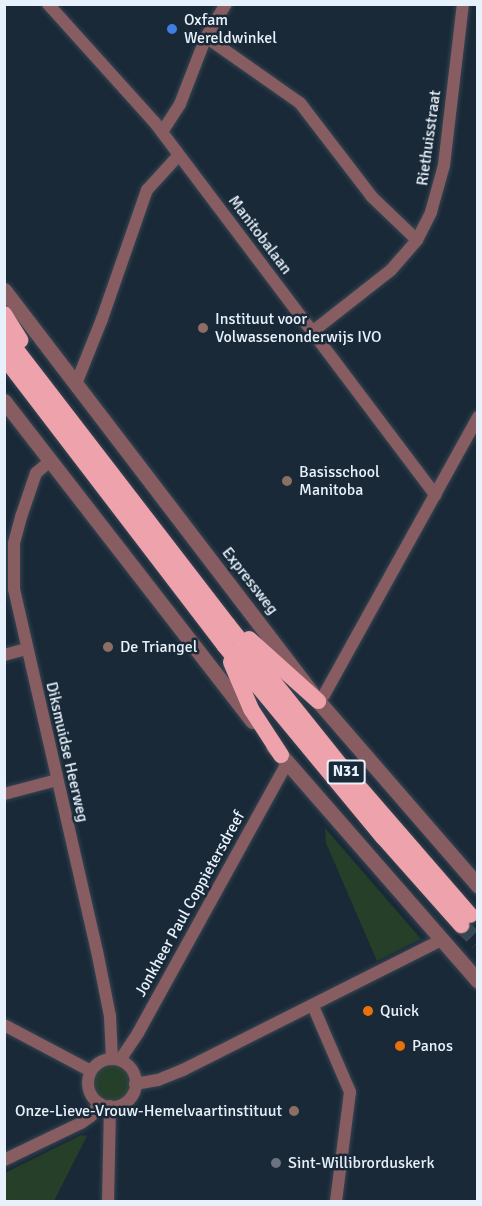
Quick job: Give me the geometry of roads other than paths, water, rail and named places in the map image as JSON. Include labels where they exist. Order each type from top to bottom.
[{"type":"highway","points":[[4,314],[24,346],[12,361]]},
{"type":"highway","name":"N31","points":[[4,334],[12,361],[224,645],[376,829],[466,920],[12,361]]},
{"type":"highway","points":[[228,625],[247,637],[318,701]]},
{"type":"highway","points":[[224,645],[251,709],[284,759]]},
{"type":"street","name":"Manitobalaan","points":[[48,4],[162,132],[435,495]]},
{"type":"street","points":[[162,132],[180,104],[206,37],[226,4]]},
{"type":"street","name":"Riethuisstraat","points":[[312,332],[381,279],[417,240],[440,187],[463,4]]},
{"type":"street","points":[[206,37],[300,103],[372,197],[417,240]]},
{"type":"street","points":[[76,384],[102,319],[147,190],[179,156]]},
{"type":"street","name":"Expressweg","points":[[4,290],[318,701],[477,886]]},
{"type":"street","points":[[4,400],[284,759],[477,981]]},
{"type":"street","points":[[318,701],[324,695],[477,417]]},
{"type":"street","name":"Diksmuidse Heerweg","points":[[50,460],[36,472],[14,543],[14,589],[110,1016],[116,1060],[131,1069],[135,1084]]},
{"type":"street","points":[[4,655],[26,649]]},
{"type":"street","name":"Jonkheer Paul Coppietersdreef","points":[[116,1060],[138,1033],[284,759]]},
{"type":"street","points":[[4,794],[57,780]]},
{"type":"street","points":[[116,1060],[101,1061],[88,1077],[90,1092],[105,1104],[118,1106],[130,1098],[135,1084],[168,1076],[313,1006],[441,940]]},
{"type":"street","points":[[313,1006],[350,1092],[336,1202]]},
{"type":"street","points":[[4,1026],[91,1071]]},
{"type":"street","points":[[4,1160],[81,1123],[105,1104]]},
{"type":"street","points":[[105,1104],[108,1202]]},
{"type":"tunnel","points":[[461,925],[478,942]]},
{"type":"place","name":"Oxfam Wereldwinkel","points":[[172,29]]},
{"type":"place","name":"Instituut voor Volwassenonderwijs IVO","points":[[203,328]]},
{"type":"place","name":"Basisschool Manitoba","points":[[287,481]]},
{"type":"place","name":"De Triangel","points":[[108,647]]},
{"type":"place","name":"Quick","points":[[368,1011]]},
{"type":"place","name":"Panos","points":[[400,1046]]},
{"type":"place","name":"Onze-Lieve-Vrouw-Hemelvaartinstituut","points":[[294,1111]]},
{"type":"place","name":"Sint-Willibrorduskerk","points":[[276,1163]]}]
